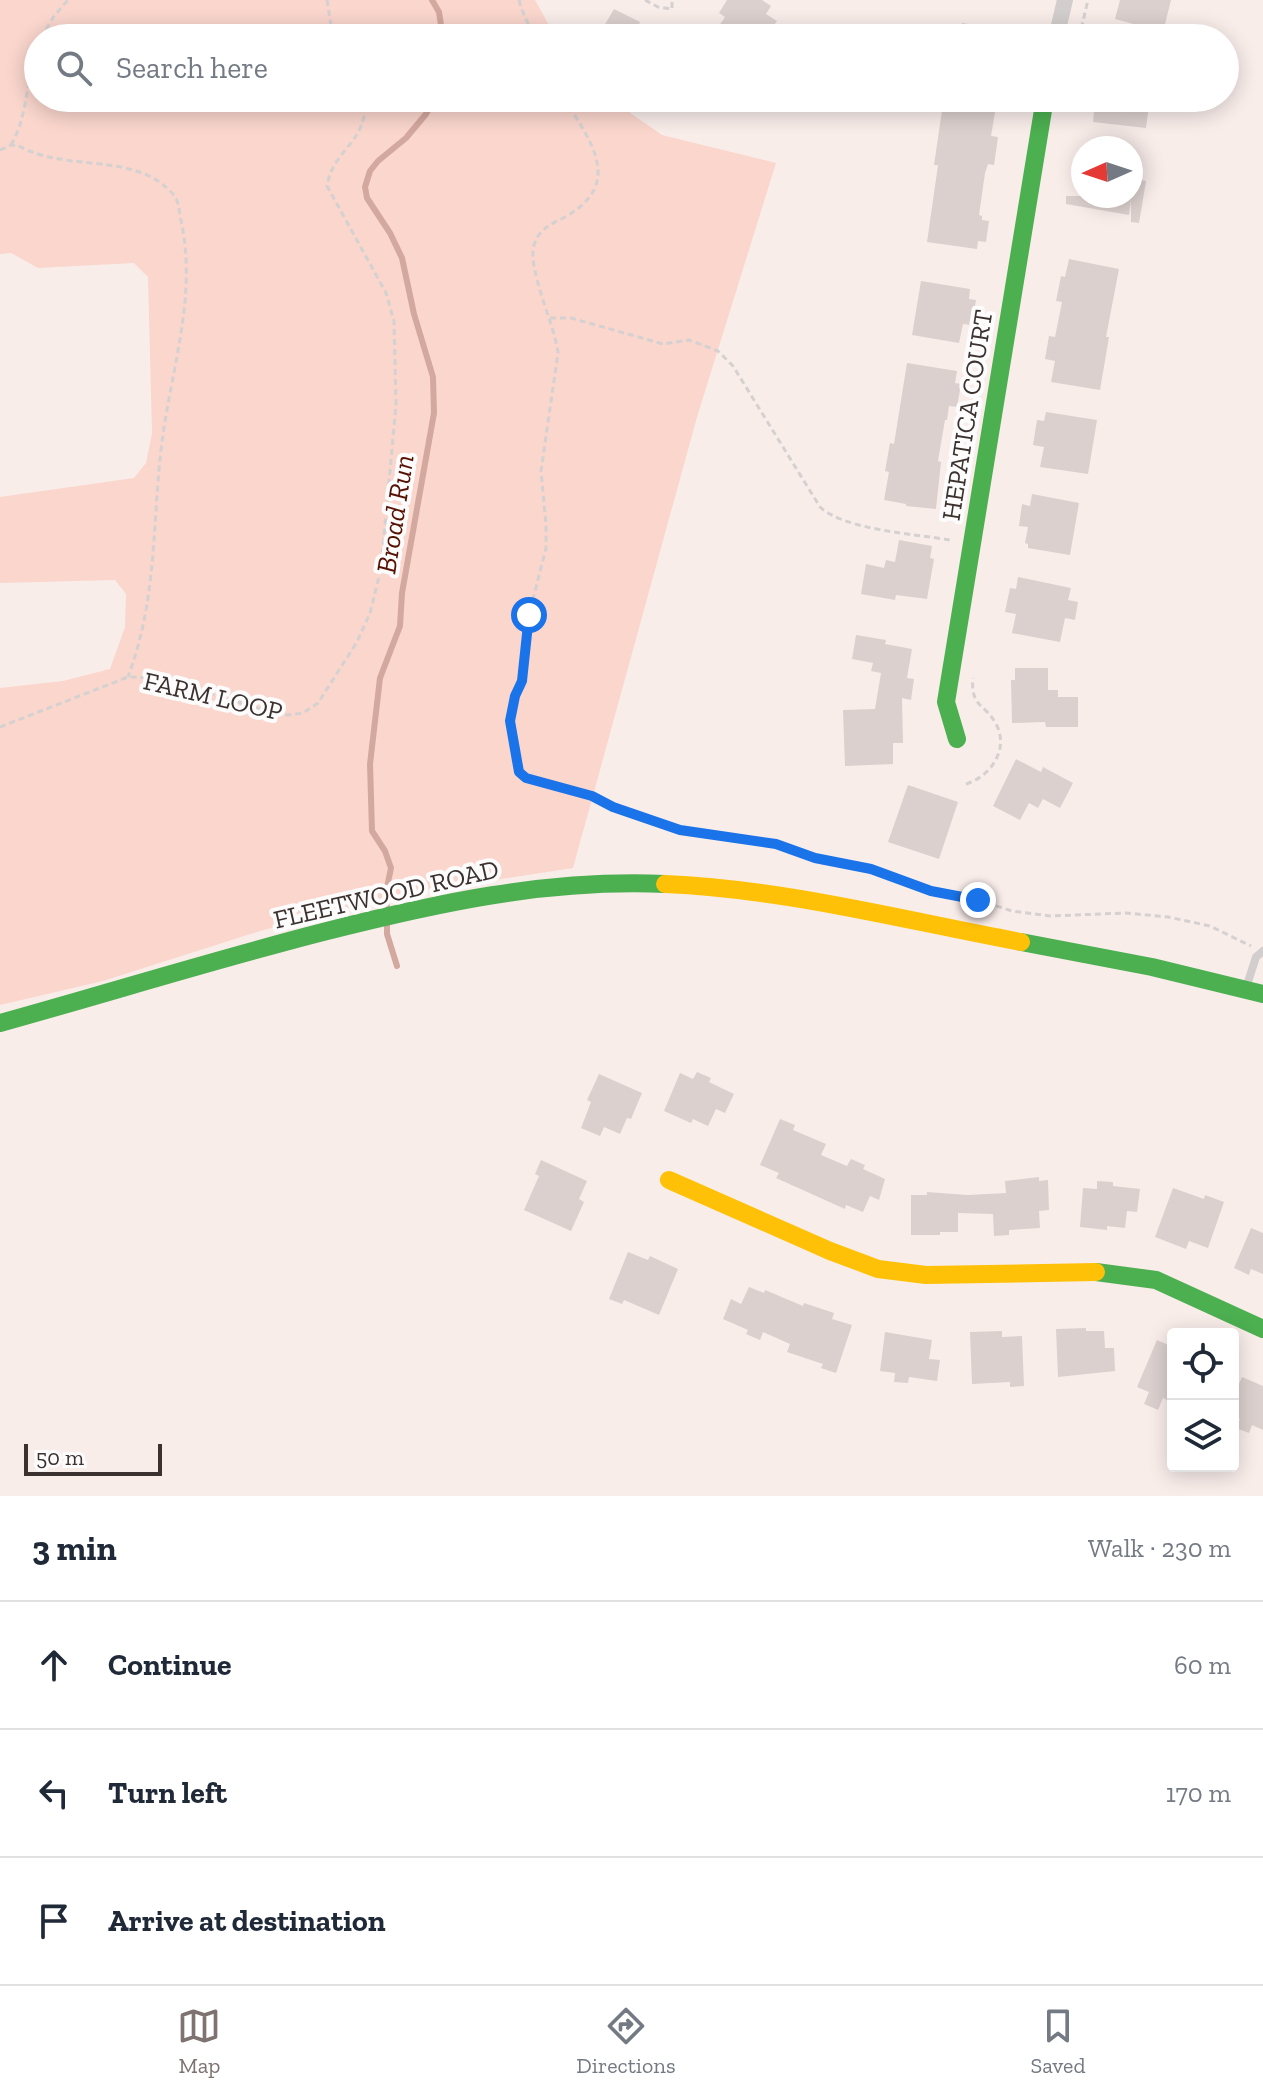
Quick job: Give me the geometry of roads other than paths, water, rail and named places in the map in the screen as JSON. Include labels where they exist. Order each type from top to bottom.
[{"type":"street","points":[[1059,24],[1065,0]]},
{"type":"street","name":"HEPATICA COURT","points":[[957,739],[946,702],[1043,112]]},
{"type":"street","name":"FLEETWOOD ROAD","points":[[0,1023],[294,939],[395,914],[476,896],[619,884],[684,885],[799,901],[1117,959],[1254,992]]},
{"type":"street","points":[[669,1180],[878,1269],[926,1275],[1085,1270],[1156,1280],[1263,1329]]},
{"type":"lane","points":[[1254,992],[1256,957],[1262,952]]},
{"type":"waterway","name":"Broad Run","points":[[432,0],[439,12],[441,24]]},
{"type":"waterway","name":"Broad Run","points":[[387,912],[386,892],[391,868],[385,851],[372,831],[370,764],[380,678],[400,626],[402,593],[434,413],[433,377],[414,314],[402,258],[367,198],[365,187],[370,171],[378,161],[406,138],[427,112]]},
{"type":"waterway","name":"Broad Run","points":[[387,923],[387,934],[397,966]]}]
